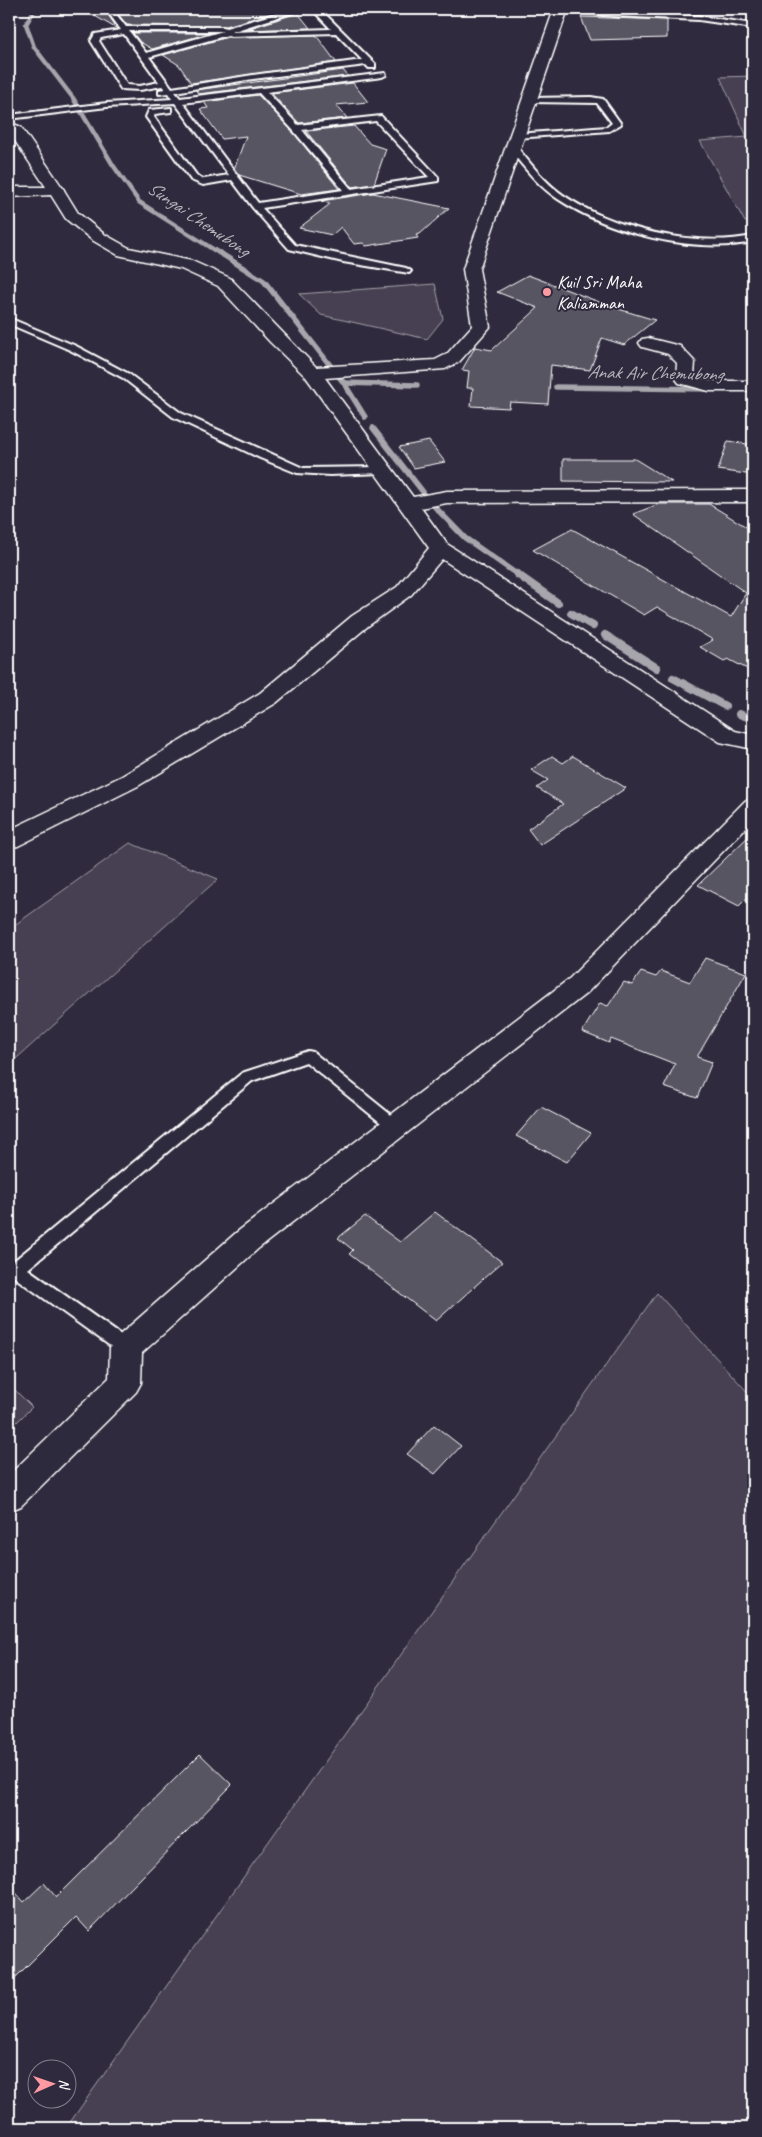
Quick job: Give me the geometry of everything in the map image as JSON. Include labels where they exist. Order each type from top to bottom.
[{"type":"street","points":[[315,373],[439,365],[454,358],[481,327],[472,269],[561,9]]},
{"type":"street","points":[[14,118],[72,216],[98,237],[124,252],[186,265],[224,282],[276,338],[315,373],[382,470],[440,548],[728,737],[753,760]]},
{"type":"street","points":[[9,192],[56,190]]},
{"type":"street","points":[[648,343],[674,350],[686,362],[685,379],[709,386],[753,386]]},
{"type":"street","points":[[408,504],[447,497],[753,496]]},
{"type":"street","points":[[9,840],[130,781],[268,698],[360,621],[404,591],[440,548]]},
{"type":"street","points":[[728,737],[753,742]]},
{"type":"street","points":[[9,1496],[125,1383],[126,1348],[248,1240],[578,986],[753,806]]},
{"type":"lane","points":[[109,9],[256,206],[292,246],[343,259],[406,271]]},
{"type":"lane","points":[[145,56],[300,9]]},
{"type":"lane","points":[[234,177],[202,182],[194,178],[150,114],[179,104],[382,75],[316,9]]},
{"type":"lane","points":[[561,9],[648,17],[699,18],[753,26]]},
{"type":"lane","points":[[337,31],[126,30],[98,36],[95,40],[124,87],[168,87],[368,62]]},
{"type":"lane","points":[[131,102],[168,87]]},
{"type":"lane","points":[[262,91],[296,128],[348,191]]},
{"type":"lane","points":[[530,100],[591,99],[600,101],[617,124],[609,129],[515,142],[544,184],[581,209],[644,232],[676,239],[723,243],[753,240]]},
{"type":"lane","points":[[14,118],[131,102],[179,104]]},
{"type":"lane","points":[[256,206],[435,179],[378,118],[296,128]]},
{"type":"lane","points":[[9,321],[73,348],[126,376],[177,415],[273,460],[301,471],[382,470]]},
{"type":"lane","points":[[126,1348],[16,1269],[247,1077],[308,1056],[396,1127]]},
{"type":"shaded area","points":[[753,76],[753,222],[745,222],[700,141],[747,137],[720,77]]},
{"type":"shaded area","points":[[435,284],[443,319],[427,339],[321,315],[299,294]]},
{"type":"shaded area","points":[[130,843],[218,879],[9,1065],[9,929]]},
{"type":"shaded area","points":[[657,1293],[753,1398],[753,2128],[66,2128]]},
{"type":"shaded area","points":[[9,1384],[32,1407],[9,1430]]},
{"type":"building","points":[[83,9],[104,9],[118,29],[117,29]]},
{"type":"building","points":[[114,9],[287,9],[226,26],[127,25]]},
{"type":"building","points":[[298,13],[310,28],[244,30]]},
{"type":"building","points":[[581,17],[667,20],[667,38],[590,40]]},
{"type":"building","points":[[133,33],[210,33],[152,49],[140,42]]},
{"type":"building","points":[[316,35],[336,62],[191,83],[179,65],[163,55],[228,37]]},
{"type":"building","points":[[343,70],[348,76],[198,94],[196,90]]},
{"type":"building","points":[[353,83],[368,102],[336,105],[347,118],[299,123],[271,93]]},
{"type":"building","points":[[258,95],[292,131],[339,189],[301,194],[239,175],[234,169],[246,136],[222,139],[200,109],[208,108],[204,102]]},
{"type":"building","points":[[354,126],[370,144],[386,149],[374,184],[352,187],[306,131]]},
{"type":"building","points":[[373,193],[449,208],[420,234],[416,235],[418,238],[366,246],[363,243],[354,244],[341,227],[332,235],[299,228],[330,204],[321,201]]},
{"type":"building","points":[[528,275],[615,308],[655,320],[624,345],[602,338],[590,370],[551,365],[548,404],[510,402],[509,408],[471,406],[473,388],[467,388],[469,371],[462,370],[475,347],[492,350],[538,308],[497,292]]},
{"type":"building","points":[[429,441],[445,462],[414,468],[399,447]]},
{"type":"building","points":[[728,441],[753,445],[753,475],[718,470]]},
{"type":"building","points":[[563,459],[635,459],[672,482],[563,481]]},
{"type":"building","points":[[659,504],[709,504],[753,531],[753,672],[728,659],[724,661],[700,647],[713,640],[657,607],[644,615],[533,550],[572,529],[731,617],[746,593],[633,514]]},
{"type":"building","points":[[552,756],[563,763],[573,756],[626,788],[540,845],[528,829],[563,804],[537,788],[548,780],[531,770]]},
{"type":"building","points":[[753,832],[753,892],[739,906],[698,885]]},
{"type":"building","points":[[705,958],[746,973],[697,1057],[712,1062],[697,1098],[664,1087],[675,1064],[611,1039],[609,1043],[582,1032],[600,1003],[608,1006],[624,982],[632,985],[641,972],[656,977],[661,971],[690,982]]},
{"type":"building","points":[[541,1107],[591,1133],[567,1162],[516,1136]]},
{"type":"building","points":[[435,1212],[502,1262],[436,1321],[349,1254],[353,1250],[338,1238],[365,1216],[400,1242]]},
{"type":"building","points":[[434,1425],[461,1446],[435,1474],[407,1454]]},
{"type":"building","points":[[200,1754],[232,1785],[89,1931],[76,1917],[9,1984],[9,1885],[24,1902],[44,1883],[56,1897]]},
{"type":"waterway","name":"Sungai Chemubong","points":[[35,9],[26,24],[34,47],[73,98],[113,165],[139,202],[222,255]]},
{"type":"waterway","name":"Sungai Chemubong","points":[[220,253],[264,281],[344,383]]},
{"type":"waterway","name":"Anak Air Chemubong","points":[[344,383],[417,385]]},
{"type":"waterway","name":"Sungai Chemubong","points":[[344,383],[365,417]]},
{"type":"waterway","name":"Anak Air Chemubong","points":[[556,387],[711,389]]},
{"type":"waterway","name":"Sungai Chemubong","points":[[373,428],[423,492]]},
{"type":"waterway","name":"Sungai Chemubong","points":[[435,507],[465,538],[518,575]]},
{"type":"waterway","name":"Sungai Chemubong","points":[[517,574],[558,603]]},
{"type":"waterway","name":"Sungai Chemubong","points":[[571,613],[593,626]]},
{"type":"waterway","name":"Sungai Chemubong","points":[[605,635],[657,668]]},
{"type":"waterway","name":"Sungai Chemubong","points":[[673,678],[725,706]]},
{"type":"waterway","name":"Sungai Chemubong","points":[[739,714],[753,719]]},
{"type":"place","name":"Kuil Sri Maha Kaliamman","points":[[547,292]]}]
